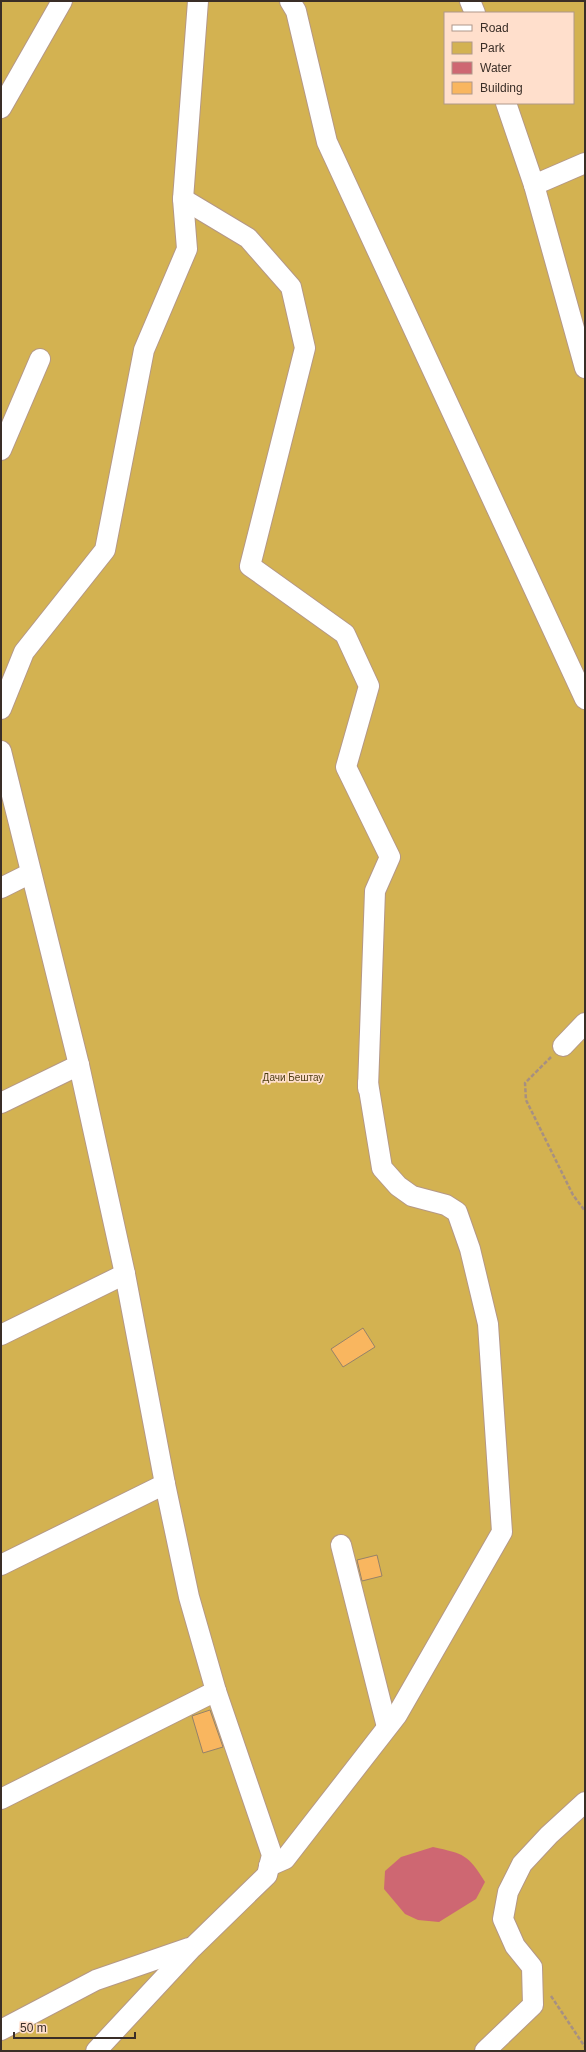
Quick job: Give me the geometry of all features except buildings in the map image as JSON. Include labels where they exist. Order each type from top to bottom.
[{"type":"lane","points":[[1,108],[62,1]]},
{"type":"lane","points":[[1,709],[24,652],[105,550],[144,350],[187,249],[183,199],[198,1]]},
{"type":"lane","points":[[290,1],[296,11],[327,142],[585,699]]},
{"type":"lane","points":[[470,1],[475,12]]},
{"type":"lane","points":[[506,104],[534,185],[585,368]]},
{"type":"lane","points":[[534,185],[585,163]]},
{"type":"lane","points":[[183,199],[248,238],[290,287],[305,348],[250,566],[345,634],[369,686],[346,767],[390,857],[375,891],[368,1086],[382,1168],[398,1186],[412,1196],[446,1205],[457,1212],[470,1249],[488,1324],[502,1532],[397,1715],[285,1859],[269,1866]]},
{"type":"lane","points":[[1,450],[40,359]]},
{"type":"lane","points":[[1,751],[79,1065],[125,1274],[165,1484],[189,1597],[216,1691],[272,1855],[267,1875],[192,1948],[96,2051]]},
{"type":"lane","points":[[1,888],[31,873]]},
{"type":"lane","points":[[563,1046],[585,1023]]},
{"type":"lane","points":[[1,1103],[79,1065]]},
{"type":"lane","points":[[1,1335],[125,1274]]},
{"type":"lane","points":[[1,1566],[165,1484]]},
{"type":"lane","points":[[341,1546],[387,1727]]},
{"type":"lane","points":[[1,1799],[216,1691]]},
{"type":"lane","points":[[485,2051],[533,2005],[532,1967],[515,1946],[503,1919],[508,1892],[522,1864],[549,1835],[585,1802]]},
{"type":"lane","points":[[1,2030],[96,1980],[192,1948]]},
{"type":"path","points":[[563,1046],[525,1083],[526,1100],[573,1195],[585,1211]]},
{"type":"path","points":[[548,1992],[585,2047]]},
{"type":"green space","name":"Дачи Бештау","points":[[1,1],[585,1],[585,2051],[1,2051]]},
{"type":"water","points":[[433,1847],[452,1851],[469,1860],[485,1882],[476,1899],[439,1922],[418,1920],[405,1914],[384,1889],[385,1871],[401,1857]]}]
